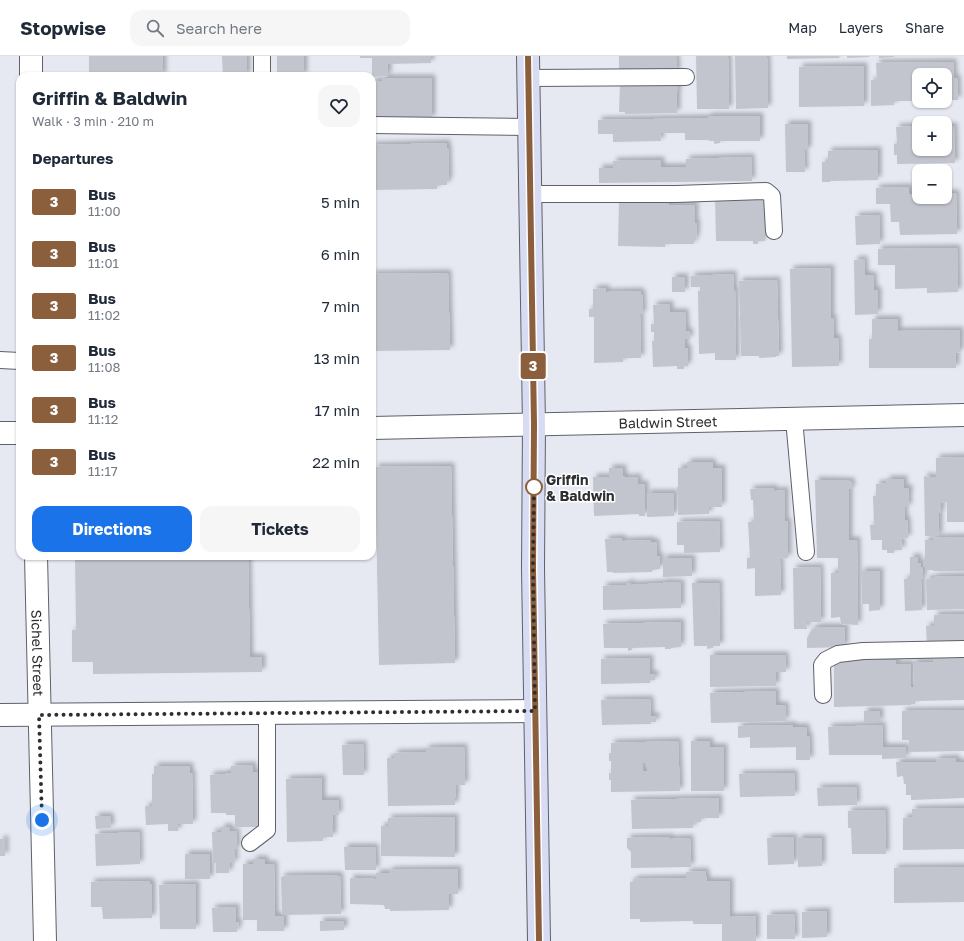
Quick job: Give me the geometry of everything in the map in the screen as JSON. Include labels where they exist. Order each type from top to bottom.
[{"type":"main road","points":[[528,56],[534,424],[533,568],[539,941]]},
{"type":"street","points":[[31,56],[31,72]]},
{"type":"street","name":"Baldwin Street","points":[[376,428],[964,415]]},
{"type":"street","points":[[0,433],[16,433]]},
{"type":"street","name":"Sichel Street","points":[[36,560],[45,941]]},
{"type":"street","points":[[0,715],[535,711]]},
{"type":"lane","points":[[262,56],[262,72]]},
{"type":"lane","points":[[529,78],[686,77]]},
{"type":"lane","points":[[376,125],[529,127]]},
{"type":"lane","points":[[530,194],[676,194],[766,191],[772,196],[774,230]]},
{"type":"lane","points":[[0,360],[16,361]]},
{"type":"lane","points":[[794,419],[806,552]]},
{"type":"lane","points":[[823,695],[822,665],[826,660],[838,654],[863,651],[964,649]]},
{"type":"lane","points":[[250,843],[267,830],[267,713]]},
{"type":"building","points":[[89,56],[163,56],[163,72],[89,72]]},
{"type":"building","points":[[222,56],[247,56],[247,72],[223,72]]},
{"type":"building","points":[[277,56],[304,56],[304,72],[277,72]]},
{"type":"building","points":[[360,56],[431,56],[431,63],[388,64],[388,76],[376,77],[376,72],[372,72],[372,58],[360,58]]},
{"type":"building","points":[[619,56],[676,56],[677,73],[619,74]]},
{"type":"building","points":[[696,56],[728,56],[729,109],[697,109]]},
{"type":"building","points":[[735,56],[767,56],[768,108],[736,109]]},
{"type":"building","points":[[787,56],[839,56],[840,58],[787,59]]},
{"type":"building","points":[[847,56],[869,56],[869,57],[847,58]]},
{"type":"building","points":[[879,56],[894,56],[894,57],[879,58]]},
{"type":"building","points":[[953,62],[954,78],[957,78],[958,100],[952,100],[952,68],[912,68],[912,101],[894,101],[894,105],[871,106],[871,80],[877,80],[876,63]]},
{"type":"building","points":[[864,66],[864,106],[799,107],[799,67]]},
{"type":"building","points":[[382,78],[432,78],[432,119],[376,117],[376,81],[382,81]]},
{"type":"building","points":[[620,83],[678,85],[677,113],[625,114],[625,112],[619,112]]},
{"type":"building","points":[[708,116],[760,116],[760,141],[720,141],[720,143],[714,144],[714,141],[709,140],[685,140],[685,133],[660,133],[661,141],[613,142],[613,134],[598,134],[598,120],[708,118]]},
{"type":"building","points":[[785,124],[808,124],[808,150],[804,150],[805,172],[786,172]]},
{"type":"building","points":[[912,126],[912,156],[952,156],[952,126],[954,126],[955,163],[897,164],[897,155],[894,155],[894,144],[897,143],[896,127]]},
{"type":"building","points":[[447,143],[449,181],[447,181],[447,185],[437,185],[437,189],[376,190],[376,145]]},
{"type":"building","points":[[878,150],[878,180],[822,182],[822,162],[828,162],[828,151]]},
{"type":"building","points":[[751,157],[752,181],[599,183],[599,168],[613,168],[613,161],[661,160],[661,167],[686,167],[686,159]]},
{"type":"building","points":[[909,187],[909,194],[912,194],[912,204],[952,204],[952,193],[956,193],[957,234],[900,235],[899,222],[891,222],[890,204],[876,204],[876,188]]},
{"type":"building","points":[[715,196],[764,199],[765,209],[768,209],[768,216],[765,216],[765,241],[758,241],[758,244],[753,244],[753,241],[716,241]]},
{"type":"building","points":[[619,202],[669,202],[669,205],[695,205],[695,223],[697,223],[696,239],[694,239],[694,244],[665,244],[665,247],[618,246]]},
{"type":"building","points":[[879,215],[880,244],[856,245],[855,216]]},
{"type":"building","points":[[957,248],[958,292],[927,293],[927,288],[895,289],[895,265],[878,265],[878,249]]},
{"type":"building","points":[[864,259],[865,275],[873,275],[874,290],[878,290],[878,314],[855,315],[854,260]]},
{"type":"building","points":[[831,268],[831,318],[833,318],[834,338],[838,338],[839,366],[792,367],[790,269]]},
{"type":"building","points":[[448,273],[450,350],[376,351],[376,274]]},
{"type":"building","points":[[733,274],[735,290],[736,360],[715,360],[715,353],[699,354],[698,291],[700,291],[700,287],[691,287],[691,276]]},
{"type":"building","points":[[672,277],[685,277],[685,292],[672,292]]},
{"type":"building","points":[[777,280],[779,356],[759,358],[759,356],[741,356],[739,281]]},
{"type":"building","points":[[606,288],[606,292],[640,291],[642,294],[643,314],[640,314],[641,358],[623,358],[623,362],[594,363],[594,317],[589,317],[589,309],[593,309],[593,289]]},
{"type":"building","points":[[670,304],[670,312],[685,312],[686,331],[689,331],[690,339],[685,339],[685,348],[688,348],[688,366],[684,366],[684,369],[677,369],[677,366],[653,367],[652,341],[654,341],[654,332],[651,332],[651,324],[654,324],[653,305]]},
{"type":"building","points":[[872,319],[898,319],[898,331],[960,330],[960,352],[956,353],[956,368],[869,368],[869,339],[872,339]]},
{"type":"building","points":[[964,457],[964,522],[947,522],[947,502],[941,503],[941,513],[939,513],[939,536],[925,536],[924,476],[936,478],[936,458]]},
{"type":"building","points":[[687,462],[712,462],[713,468],[722,468],[722,507],[709,507],[709,514],[678,515],[678,468],[687,468]]},
{"type":"building","points":[[451,466],[455,663],[379,665],[376,467]]},
{"type":"building","points":[[609,468],[623,468],[623,476],[625,476],[625,478],[638,477],[638,484],[645,484],[645,516],[639,516],[639,514],[594,516],[593,477],[609,477]]},
{"type":"building","points":[[886,479],[904,479],[904,488],[909,488],[909,507],[904,507],[905,520],[907,520],[908,538],[901,539],[902,550],[894,550],[894,553],[887,553],[887,550],[882,550],[882,540],[871,540],[870,525],[874,525],[873,496],[876,496],[876,484],[887,483]]},
{"type":"building","points":[[815,480],[851,481],[852,489],[849,489],[849,540],[857,540],[858,625],[841,624],[840,617],[831,618],[831,573],[838,573],[838,558],[817,558]]},
{"type":"building","points":[[774,488],[774,491],[785,490],[785,522],[788,521],[788,558],[780,559],[781,595],[755,596],[755,568],[747,569],[747,558],[750,558],[748,522],[754,522],[753,500],[751,500],[750,489]]},
{"type":"building","points":[[647,493],[674,493],[674,516],[647,517]]},
{"type":"building","points":[[719,521],[720,552],[684,553],[684,545],[677,545],[677,522]]},
{"type":"building","points":[[964,537],[964,571],[925,570],[925,567],[923,567],[923,559],[925,559],[925,540],[933,540],[933,538]]},
{"type":"building","points":[[622,538],[622,541],[651,540],[651,542],[656,542],[657,556],[660,556],[660,569],[652,570],[652,572],[607,572],[605,539]]},
{"type":"building","points":[[910,557],[918,557],[918,563],[921,563],[921,567],[923,567],[923,578],[921,579],[922,610],[905,611],[904,579],[910,579]]},
{"type":"building","points":[[663,558],[692,558],[692,576],[663,577]]},
{"type":"building","points":[[75,560],[248,560],[250,657],[262,657],[262,672],[93,674],[93,662],[72,662],[72,630],[76,630]]},
{"type":"building","points":[[820,567],[821,622],[806,622],[807,629],[794,629],[793,568]]},
{"type":"building","points":[[861,571],[880,571],[880,610],[869,611],[869,604],[862,604]]},
{"type":"building","points":[[964,576],[964,609],[927,610],[926,579],[934,577]]},
{"type":"building","points":[[663,582],[681,583],[681,608],[603,610],[603,586],[626,585],[626,583],[631,583],[631,585],[664,583]]},
{"type":"building","points":[[692,583],[719,583],[720,646],[713,646],[713,648],[707,649],[707,646],[694,646]]},
{"type":"building","points":[[964,614],[964,648],[927,646],[926,626],[934,626],[934,615]]},
{"type":"building","points":[[681,622],[681,647],[671,649],[665,649],[665,647],[632,648],[632,650],[628,651],[628,648],[604,648],[603,624]]},
{"type":"building","points":[[817,627],[845,627],[845,647],[807,648],[807,638],[812,629]]},
{"type":"building","points":[[710,655],[785,655],[786,672],[776,672],[776,686],[710,687]]},
{"type":"building","points":[[879,655],[880,660],[896,660],[896,664],[911,664],[911,687],[914,687],[913,662],[933,662],[933,659],[964,658],[964,700],[915,701],[915,704],[911,705],[834,707],[834,661],[860,660],[860,656]]},
{"type":"building","points":[[650,658],[650,674],[655,674],[655,680],[650,680],[650,683],[601,684],[601,659]]},
{"type":"building","points":[[776,691],[776,705],[785,705],[786,721],[711,723],[710,693]]},
{"type":"building","points":[[650,699],[651,716],[656,716],[656,722],[651,722],[651,724],[602,725],[601,700]]},
{"type":"building","points":[[964,710],[964,751],[909,752],[909,740],[902,740],[902,711]]},
{"type":"building","points":[[864,711],[880,711],[880,722],[864,722]]},
{"type":"building","points":[[793,725],[793,727],[806,727],[807,736],[809,736],[810,760],[796,760],[796,747],[750,748],[750,737],[738,738],[738,726]]},
{"type":"building","points":[[882,725],[883,747],[906,747],[906,758],[882,759],[882,755],[829,755],[828,727]]},
{"type":"building","points":[[678,741],[680,791],[611,792],[611,780],[609,780],[609,773],[611,773],[611,761],[609,761],[609,753],[611,753],[611,743]],"holes":[[[643,763],[647,763],[647,771],[643,771]]]},
{"type":"building","points":[[691,741],[710,741],[710,747],[724,747],[724,791],[691,791]]},
{"type":"building","points":[[363,744],[364,775],[343,775],[342,745]]},
{"type":"building","points":[[464,747],[465,785],[455,785],[455,805],[388,806],[387,758],[394,758],[394,753],[426,752],[426,748]]},
{"type":"building","points":[[956,758],[956,762],[964,762],[964,798],[911,800],[911,795],[906,795],[906,784],[904,784],[903,776],[897,777],[896,762],[936,762],[936,759]]},
{"type":"building","points":[[253,765],[253,773],[258,772],[259,827],[235,827],[235,815],[226,815],[226,813],[211,813],[210,775],[231,773],[231,766]]},
{"type":"building","points":[[154,766],[190,766],[190,774],[192,773],[193,824],[178,824],[178,831],[168,831],[168,824],[146,825],[145,806],[152,806],[152,774],[154,774]]},
{"type":"building","points":[[794,773],[795,796],[740,797],[739,774]]},
{"type":"building","points":[[322,778],[322,800],[338,800],[339,815],[333,815],[333,837],[323,837],[323,841],[287,842],[286,779]]},
{"type":"building","points":[[856,787],[857,805],[818,806],[817,788]]},
{"type":"building","points":[[719,798],[719,818],[701,818],[701,822],[693,823],[693,828],[632,829],[631,800]]},
{"type":"building","points":[[964,808],[964,849],[903,850],[903,818],[912,817],[912,809]]},
{"type":"building","points":[[885,810],[886,854],[852,854],[851,828],[848,828],[848,811]]},
{"type":"building","points":[[95,816],[110,816],[111,828],[96,829]]},
{"type":"building","points":[[455,817],[455,857],[381,856],[381,826],[388,826],[388,818]]},
{"type":"building","points":[[221,827],[230,827],[230,832],[236,831],[237,849],[234,849],[235,863],[230,863],[229,873],[216,873],[216,863],[213,863],[212,832],[221,832]]},
{"type":"building","points":[[139,832],[140,864],[96,866],[95,834]]},
{"type":"building","points":[[670,837],[670,839],[690,838],[691,867],[631,868],[631,852],[627,848],[627,838]]},
{"type":"building","points":[[794,837],[794,864],[768,865],[767,838]]},
{"type":"building","points":[[798,838],[822,838],[822,866],[798,867]]},
{"type":"building","points":[[0,839],[5,839],[5,856],[0,856]]},
{"type":"building","points":[[344,847],[375,847],[376,870],[345,870]]},
{"type":"building","points":[[185,854],[210,854],[210,879],[185,879]]},
{"type":"building","points":[[253,859],[265,859],[265,864],[274,864],[275,916],[284,916],[284,931],[257,931],[257,920],[243,920],[243,864],[253,864]]},
{"type":"building","points":[[964,867],[964,902],[894,903],[894,868]]},
{"type":"building","points":[[458,869],[458,894],[449,894],[449,910],[390,911],[390,909],[385,909],[384,905],[350,904],[350,878],[376,879],[376,873],[389,873],[389,870]]},
{"type":"building","points":[[705,871],[707,881],[730,881],[730,917],[756,916],[756,941],[722,941],[722,924],[693,924],[693,921],[640,922],[640,919],[630,919],[630,882],[634,881],[634,879],[686,878],[686,872]]},
{"type":"building","points":[[340,876],[341,914],[282,915],[281,877]]},
{"type":"building","points":[[150,881],[150,884],[152,884],[152,918],[103,919],[102,907],[91,907],[91,882]]},
{"type":"building","points":[[196,884],[196,929],[160,929],[159,885]]},
{"type":"building","points":[[236,907],[236,922],[239,922],[237,932],[213,932],[212,908]]},
{"type":"building","points":[[827,911],[827,937],[802,938],[802,912]]},
{"type":"building","points":[[794,914],[795,939],[767,939],[767,915]]},
{"type":"building","points":[[320,921],[344,921],[344,930],[320,931]]},
{"type":"bus line","name":"3","points":[[528,56],[534,424],[533,568],[539,941]]},
{"type":"place","name":"Griffin & Baldwin","points":[[534,487]]},
{"type":"route","points":[[42,820],[39,715],[535,711],[533,568],[534,487]]}]
